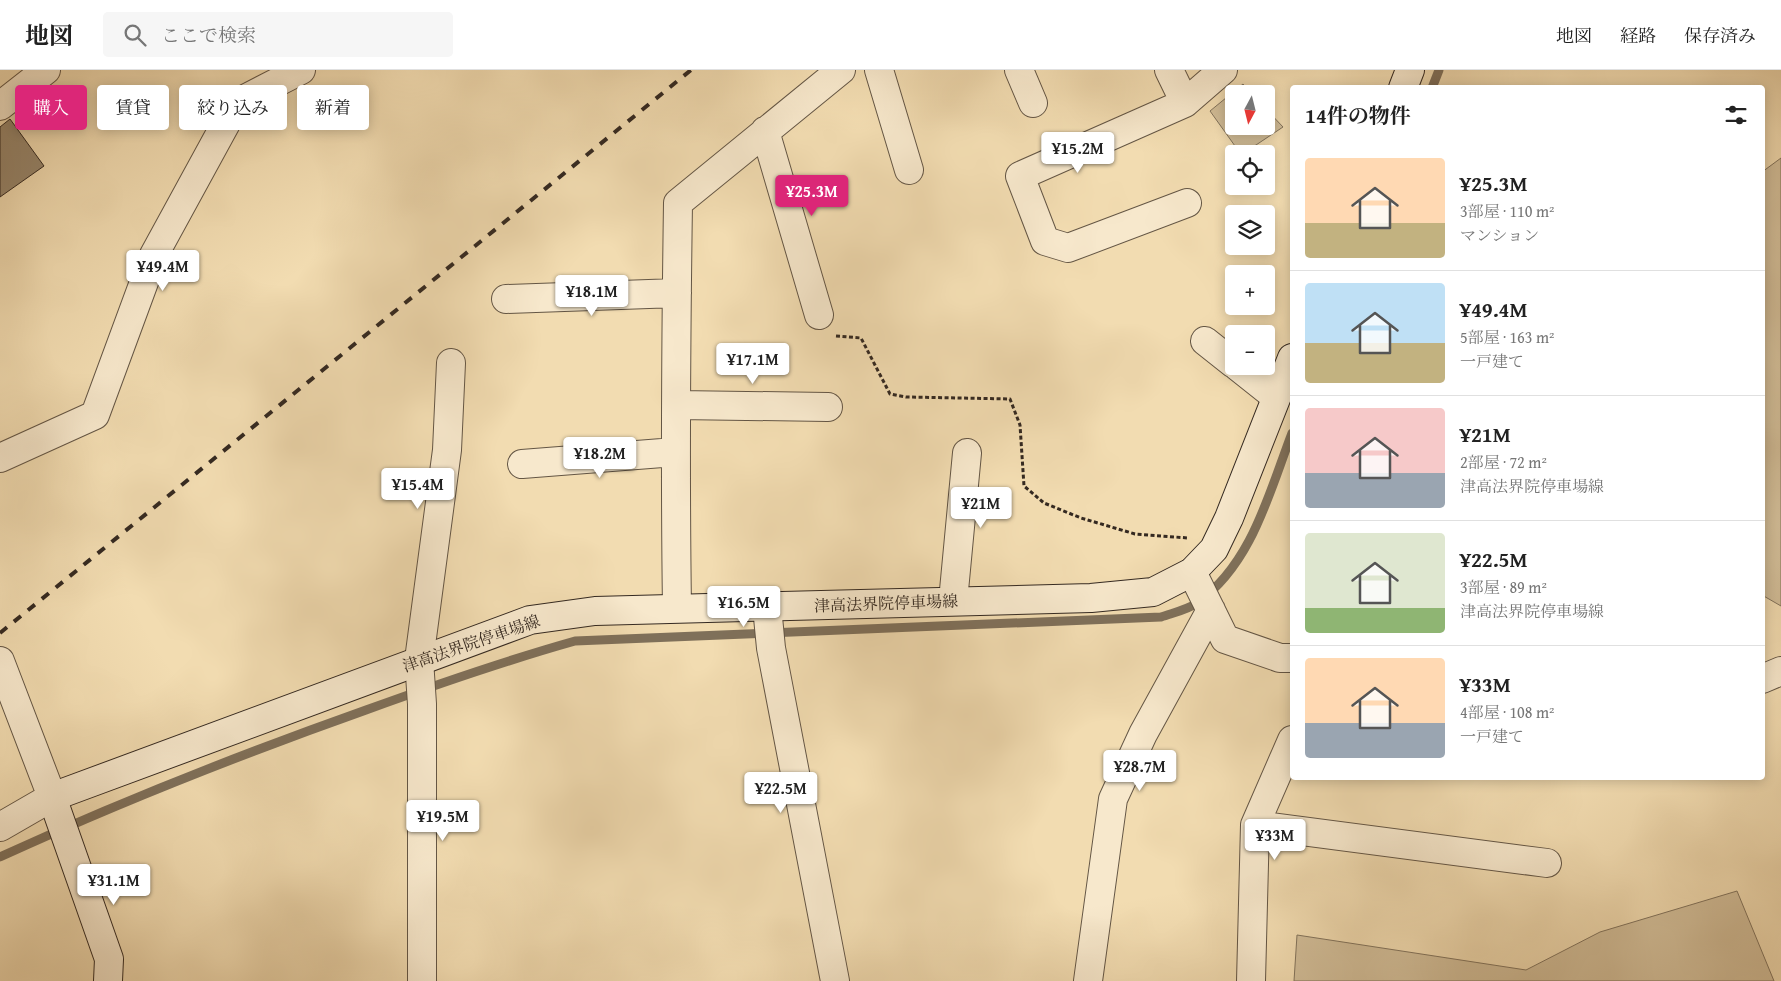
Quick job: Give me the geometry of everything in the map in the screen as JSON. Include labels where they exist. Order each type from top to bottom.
[{"type":"street","points":[[0,106],[46,70]]},
{"type":"street","points":[[0,458],[95,415],[154,255],[237,103],[301,70]]},
{"type":"street","points":[[677,608],[675,452],[678,406],[678,203],[841,70]]},
{"type":"street","points":[[879,70],[909,170]]},
{"type":"street","points":[[1020,70],[1033,103]]},
{"type":"street","points":[[1169,70],[1185,103]]},
{"type":"street","points":[[1187,203],[1068,248],[1045,240],[1020,176],[1185,103],[1223,70]]},
{"type":"street","points":[[1404,85],[1410,70]]},
{"type":"street","points":[[765,131],[819,315]]},
{"type":"street","points":[[506,299],[677,293]]},
{"type":"street","points":[[1206,342],[1225,357]]},
{"type":"street","points":[[422,981],[421,681],[448,450],[451,363]]},
{"type":"street","name":"津高法界院停車場線","points":[[0,827],[55,804],[421,681],[530,620],[595,611],[677,608],[769,624],[953,601],[1091,598],[1153,592],[1203,594],[1214,549],[1229,518],[1290,363]]},
{"type":"street","points":[[1248,375],[1276,397]]},
{"type":"street","points":[[678,406],[828,406]]},
{"type":"street","points":[[522,464],[675,452]]},
{"type":"street","points":[[953,601],[967,453]]},
{"type":"street","points":[[1203,594],[1225,639],[1280,658],[1290,658]]},
{"type":"street","points":[[1088,981],[1114,799],[1203,594]]},
{"type":"street","points":[[769,624],[835,981]]},
{"type":"street","points":[[0,661],[68,838],[109,959],[108,981]]},
{"type":"street","points":[[1765,678],[1781,671]]},
{"type":"street","points":[[1252,981],[1255,825],[1290,745]]},
{"type":"street","points":[[1255,825],[1547,863]]},
{"type":"path","points":[[819,315],[836,336],[860,338],[890,394],[906,397],[1010,399],[1020,425],[1024,486],[1044,503],[1135,534],[1185,536],[1214,549]]},
{"type":"shaded area","points":[[1225,99],[1225,132],[1210,111]]},
{"type":"shaded area","points":[[1275,119],[1283,127],[1275,132]]},
{"type":"shaded area","points":[[1227,135],[1271,135],[1256,145],[1234,145]]},
{"type":"shaded area","points":[[1781,158],[1781,606],[1765,597],[1765,170]]},
{"type":"shaded area","points":[[1737,891],[1774,981],[1294,981],[1297,935],[1526,970],[1600,932]]},
{"type":"building","points":[[10,119],[15,126],[15,130],[18,130],[44,166],[0,197],[0,127]]},
{"type":"waterway","points":[[1433,85],[1439,70]]},
{"type":"waterway","points":[[0,857],[136,798],[273,744],[444,682],[575,641],[1161,617],[1189,608],[1216,587],[1232,568],[1245,548],[1266,503],[1290,438]]},
{"type":"railway","points":[[0,633],[691,70]]}]
